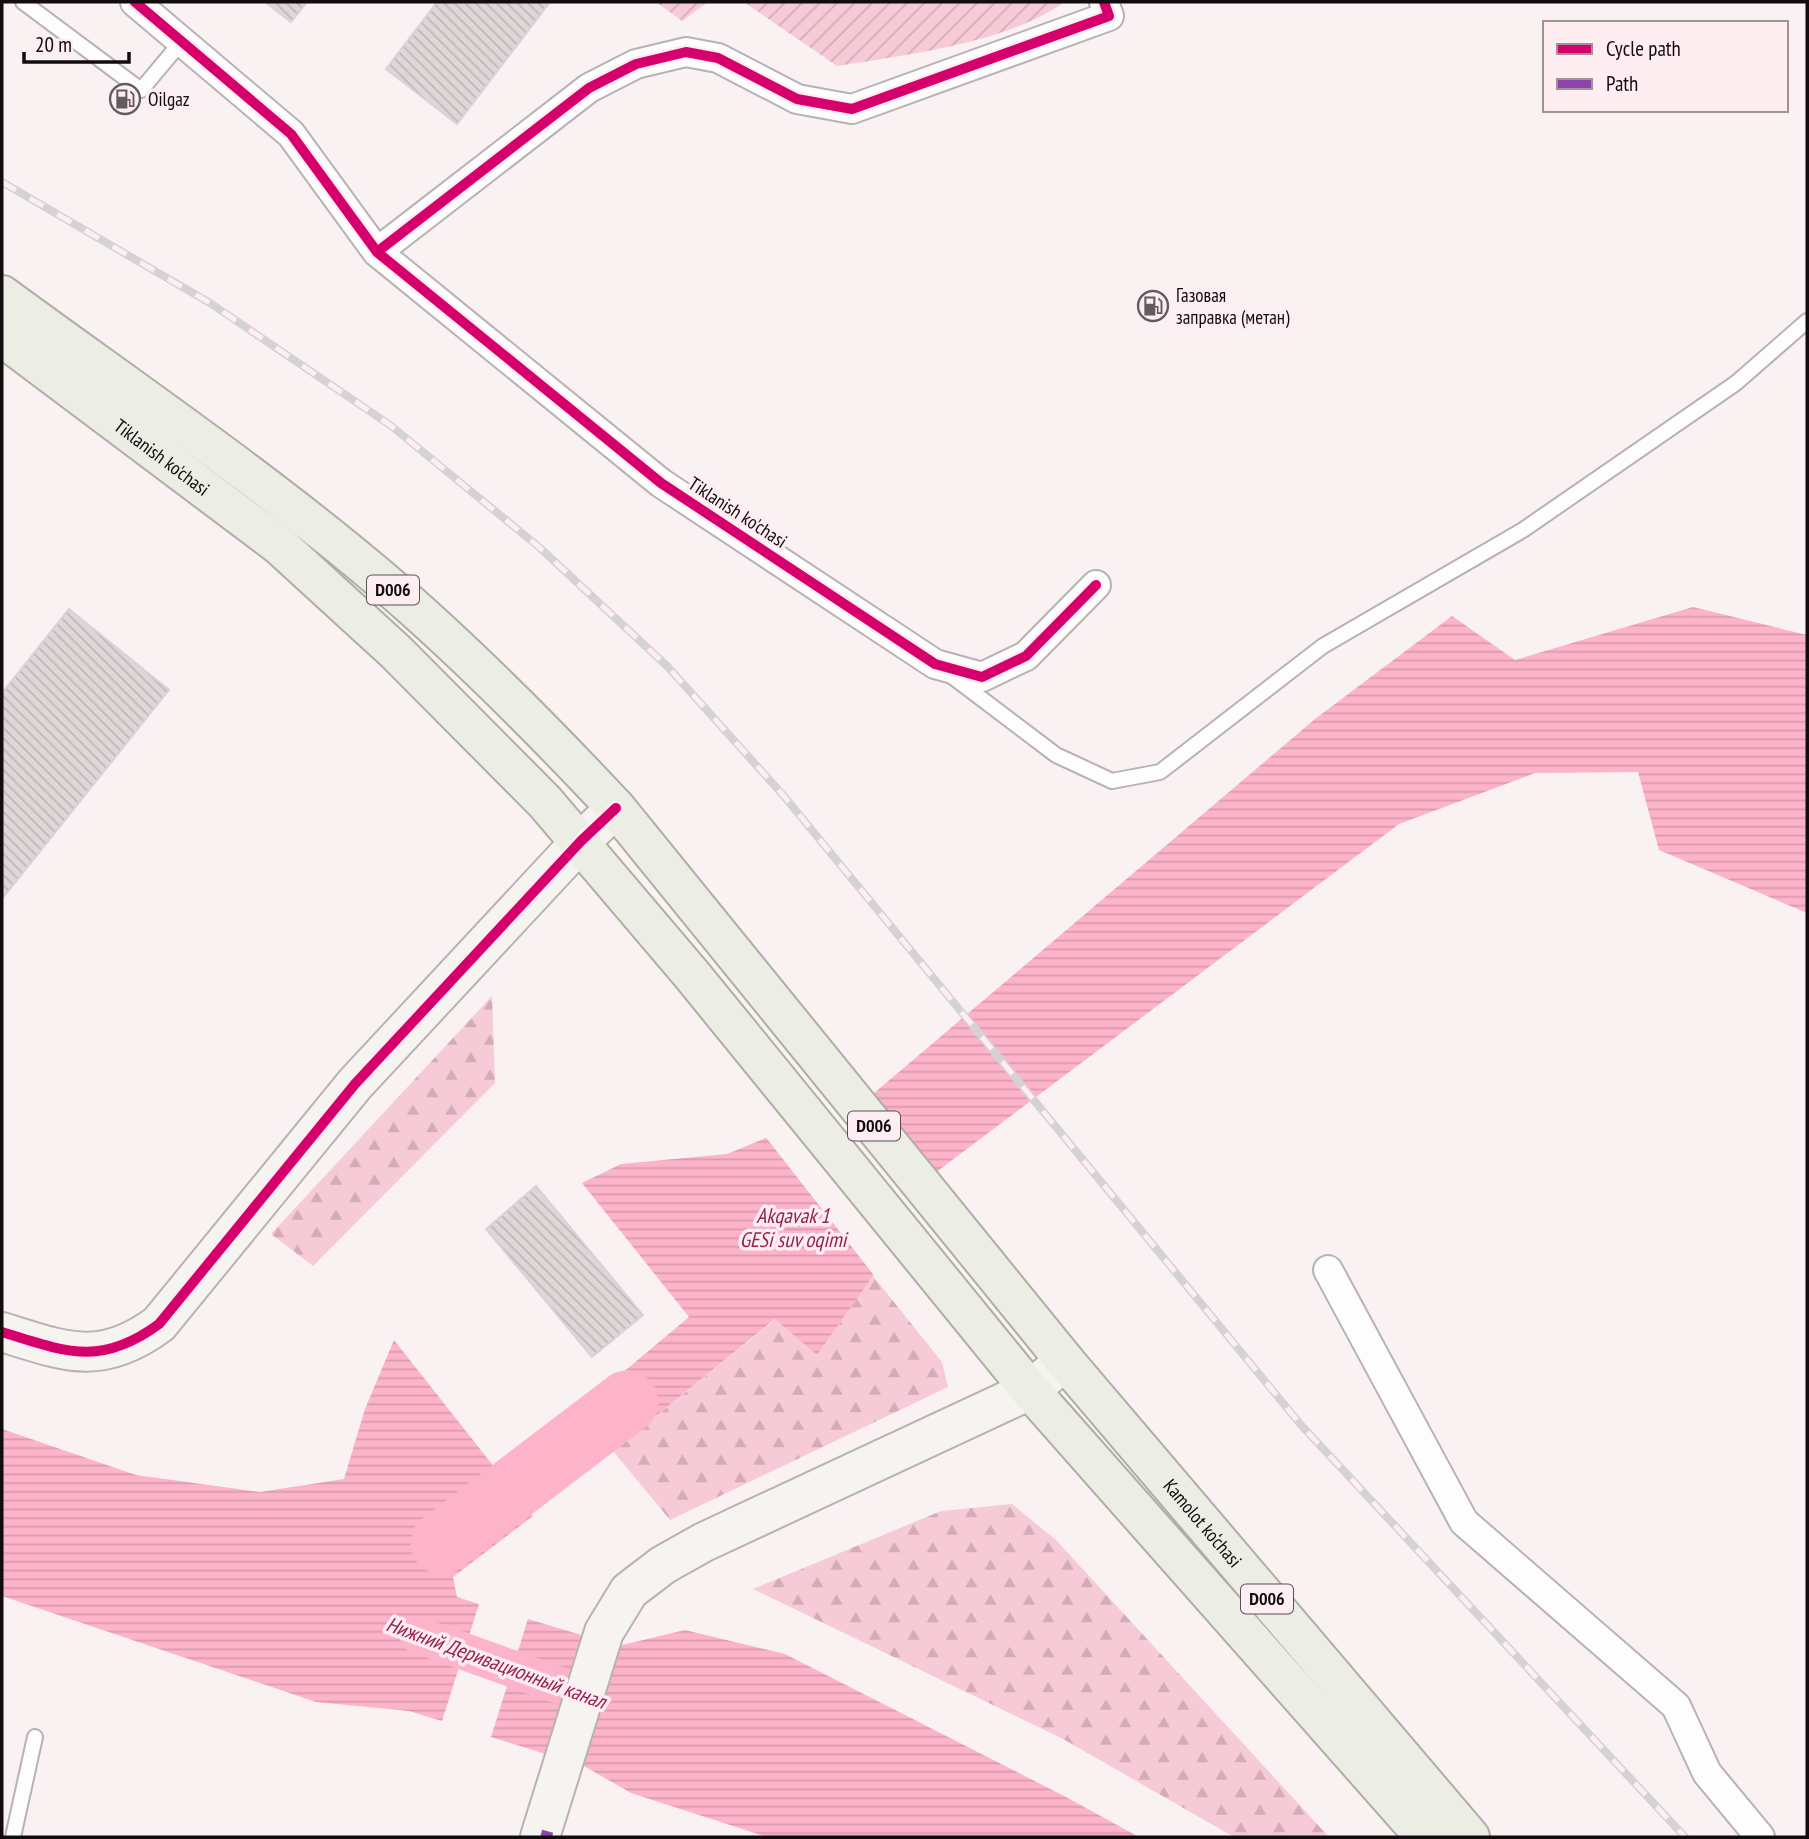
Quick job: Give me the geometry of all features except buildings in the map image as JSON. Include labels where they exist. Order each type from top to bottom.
[{"type":"main road","name":"D006","points":[[2,295],[299,513],[384,582],[464,653],[616,808]]},
{"type":"main road","name":"Tiklanish ko'chasi","points":[[2,337],[279,545],[472,726],[581,841],[1031,1390]]},
{"type":"main road","name":"Kamolot ko‘chasi","points":[[616,808],[1065,1361],[1470,1837]]},
{"type":"main road","name":"D006","points":[[1031,1390],[1425,1837]]},
{"type":"street","name":"Tiklanish ko'chasi","points":[[135,2],[291,134],[377,252],[662,483],[935,664],[982,677],[1026,656],[1096,585]]},
{"type":"street","points":[[377,252],[589,88],[636,64],[686,52],[718,58],[797,99],[852,108],[1107,9]]},
{"type":"street","points":[[2,1332],[42,1345],[101,1353],[134,1343],[159,1324],[355,1084],[581,841],[616,808]]},
{"type":"street","points":[[1328,1270],[1464,1522],[1676,1706],[1707,1773],[1760,1837]]},
{"type":"street","points":[[544,1836],[562,1766],[604,1632],[629,1591],[663,1564],[1031,1390],[1065,1361]]},
{"type":"lane","points":[[23,2],[141,90],[183,41]]},
{"type":"lane","points":[[935,664],[1056,755],[1112,781],[1160,772],[1324,646],[1523,530],[1736,383],[1807,321]]},
{"type":"lane","points":[[13,1837],[35,1737]]},
{"type":"green space","points":[[656,2],[708,2],[682,21]]},
{"type":"green space","points":[[744,2],[1064,2],[1015,28],[986,37],[924,52],[837,66]]},
{"type":"green space","points":[[492,996],[495,1083],[313,1266],[271,1234]]},
{"type":"green space","points":[[873,1276],[942,1362],[948,1387],[670,1520],[613,1451],[776,1319],[817,1355]]},
{"type":"green space","points":[[1012,1504],[1056,1540],[1329,1837],[1234,1837],[1063,1739],[753,1589],[941,1511]]},
{"type":"water","name":"Akqavak 1 GESi suv oqimi","points":[[1693,607],[1807,635],[1807,913],[1659,850],[1638,772],[1535,773],[1399,824],[935,1173],[873,1276],[817,1355],[775,1319],[613,1451],[577,1476],[546,1437],[689,1317],[582,1183],[621,1164],[727,1154],[873,1094],[1315,719],[1452,616],[1515,660]]},
{"type":"water","points":[[394,1340],[533,1516],[453,1577],[457,1597],[479,1604],[442,1721],[409,1711],[316,1702],[2,1596],[2,1429],[136,1475],[260,1492],[344,1479],[365,1409]]},
{"type":"water","points":[[528,1619],[618,1646],[685,1630],[785,1654],[1139,1837],[767,1837],[631,1793],[584,1766],[491,1737]]},
{"type":"pier","points":[[870,1091],[938,1176],[876,1278],[764,1135]]},
{"type":"waterway","points":[[442,1543],[627,1402]]},
{"type":"waterway","name":"Нижний Деривационный канал","points":[[418,1635],[558,1685]]},
{"type":"railway","points":[[2,182],[210,303],[390,425],[539,547],[668,667],[783,795],[1301,1425],[1685,1837]]},
{"type":"marked path","points":[[541,1834],[552,1837]]},
{"type":"cycle path","points":[[135,2],[291,134],[377,252],[661,483],[935,664],[982,677],[1026,656],[1096,585]]},
{"type":"cycle path","points":[[377,252],[589,88],[636,64],[686,52],[718,58],[797,99],[852,109],[1109,16],[1104,2]]},
{"type":"cycle path","points":[[2,1332],[65,1350],[83,1352],[119,1346],[138,1338],[159,1324],[355,1084],[581,841],[616,808]]},
{"type":"place","name":"Oilgaz","points":[[125,99]]},
{"type":"place","name":"Газовая заправка (метан)","points":[[1153,306]]}]
